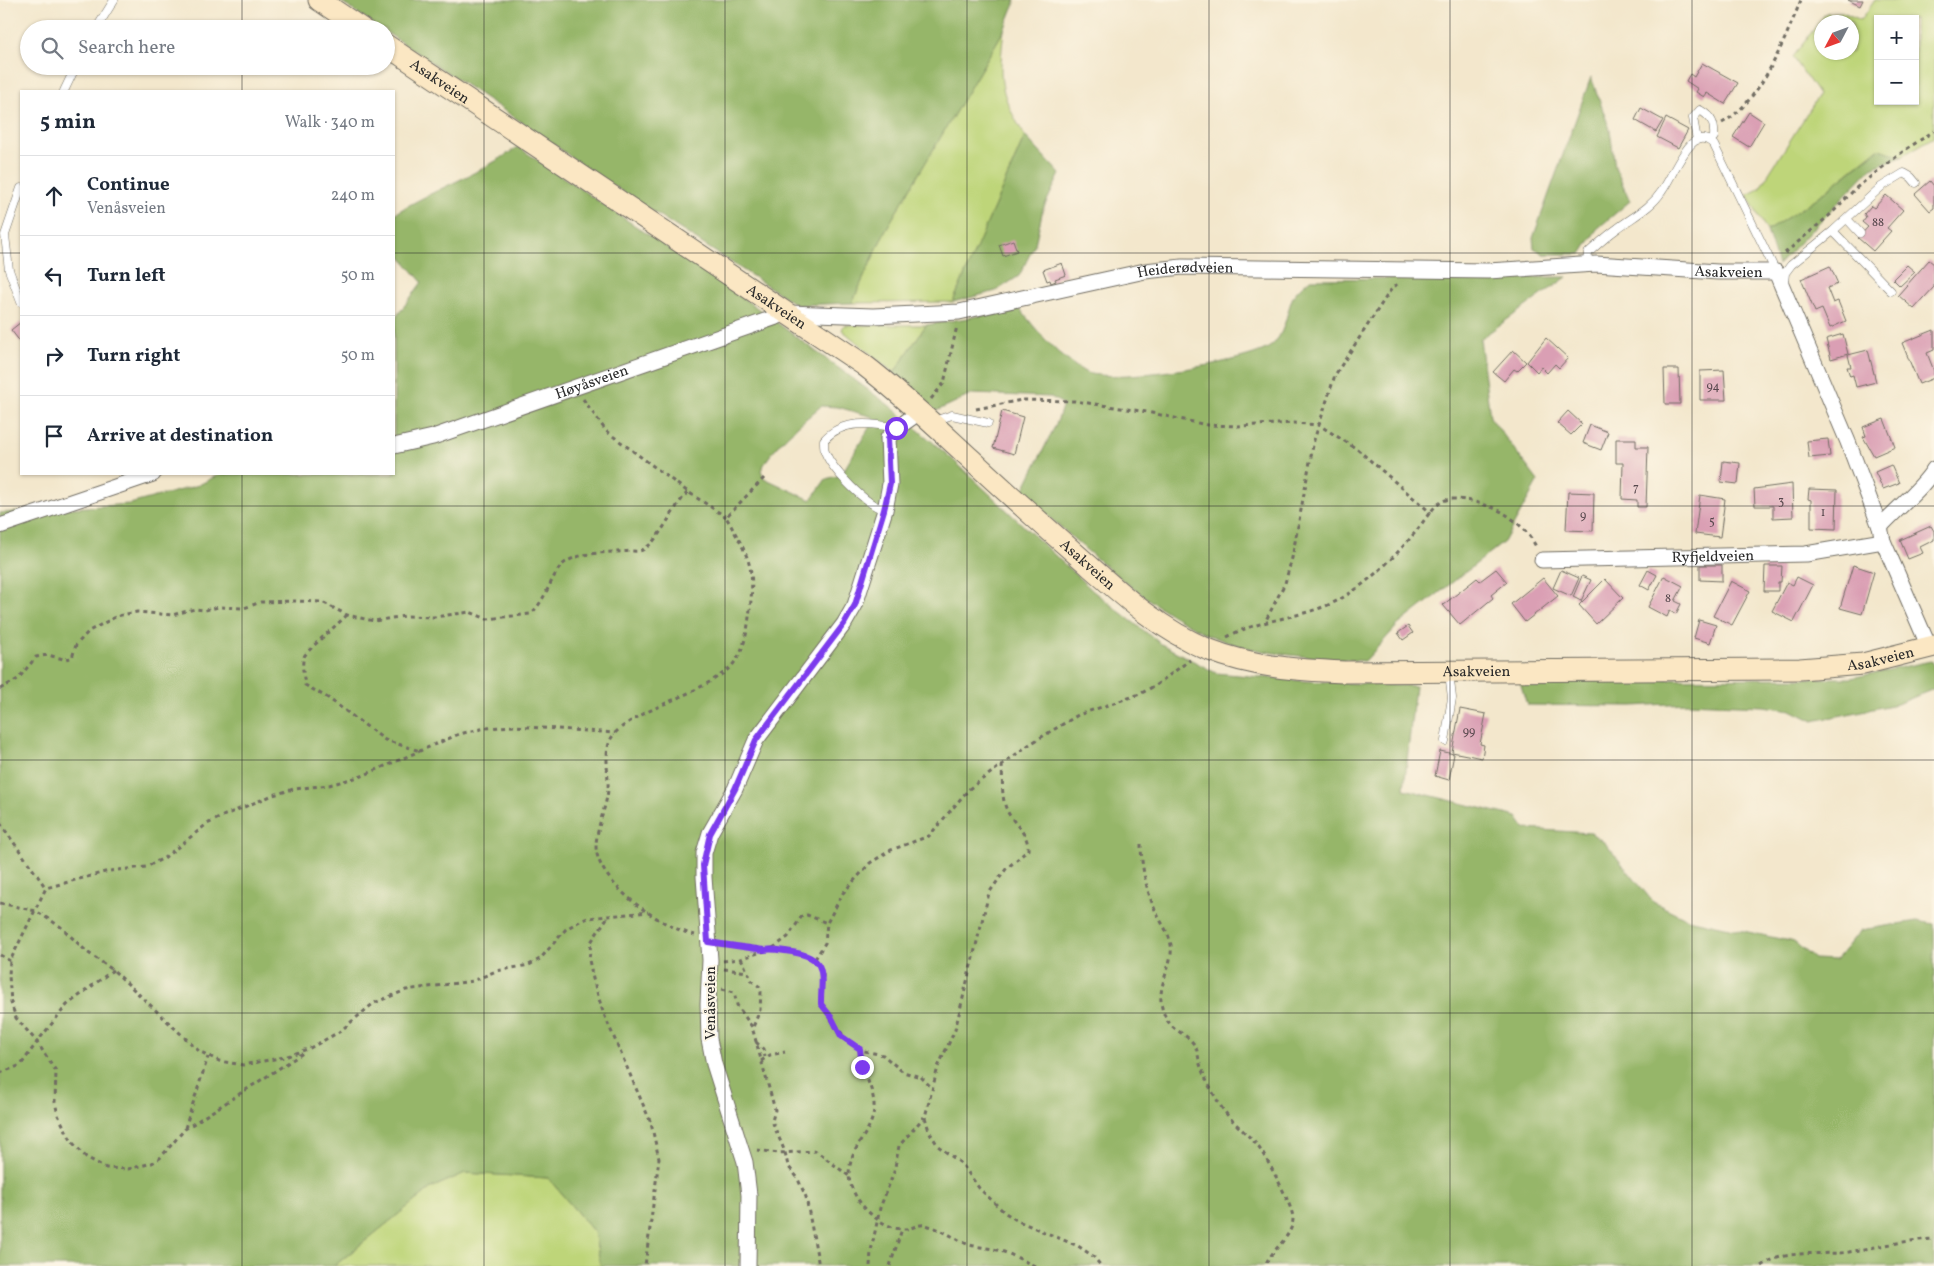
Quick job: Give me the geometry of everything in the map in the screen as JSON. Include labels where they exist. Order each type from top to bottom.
[{"type":"main road","points":[[319,0],[349,20]]},
{"type":"main road","name":"Asakveien","points":[[395,51],[788,313],[935,416],[972,460],[1132,603],[1171,631],[1206,648],[1250,663],[1280,668],[1344,672],[1800,669],[1863,664],[1931,646]]},
{"type":"street","name":"Heiderødveien","points":[[788,313],[873,316],[959,312],[1145,271],[1182,267],[1488,271],[1586,264]]},
{"type":"street","name":"Asakveien","points":[[1586,264],[1718,272],[1774,269],[1784,288],[1882,534],[1931,646]]},
{"type":"street","name":"Høyåsveien","points":[[395,446],[433,437],[742,327],[788,313]]},
{"type":"street","points":[[896,428],[935,416]]},
{"type":"street","name":"Venåsveien","points":[[748,1266],[749,1195],[742,1149],[711,1051],[708,988],[710,963],[703,865],[710,834],[735,789],[756,740],[844,624],[855,605],[884,510],[890,484],[888,438],[896,428]]},
{"type":"street","points":[[1882,534],[1902,503],[1928,481],[1934,469]]},
{"type":"street","points":[[0,526],[150,475]]},
{"type":"street","name":"Ryfjeldveien","points":[[1542,560],[1806,554],[1882,534]]},
{"type":"lane","points":[[102,20],[114,0]]},
{"type":"lane","points":[[64,90],[72,75]]},
{"type":"lane","points":[[1697,140],[1693,118],[1700,110],[1710,116],[1715,127],[1714,137],[1710,141]]},
{"type":"lane","points":[[1586,264],[1588,252],[1617,229],[1647,209],[1661,193],[1689,147],[1697,140],[1710,141]]},
{"type":"lane","points":[[1710,141],[1774,269]]},
{"type":"lane","points":[[1784,288],[1785,273],[1791,265],[1847,219],[1881,187],[1904,173],[1916,183]]},
{"type":"lane","points":[[20,191],[5,235],[9,270],[20,299]]},
{"type":"lane","points":[[1847,219],[1860,233]]},
{"type":"lane","points":[[1833,231],[1891,291]]},
{"type":"lane","points":[[935,416],[988,423]]},
{"type":"lane","points":[[884,510],[874,507],[841,475],[824,451],[824,440],[829,434],[855,424],[872,423],[896,428]]},
{"type":"lane","points":[[1445,740],[1452,698],[1448,670]]},
{"type":"path","points":[[1715,127],[1732,118],[1748,101],[1784,40],[1801,0]]},
{"type":"path","points":[[1774,269],[1856,188],[1905,150],[1934,131]]},
{"type":"path","points":[[1264,622],[1285,583],[1292,558],[1314,440],[1336,376],[1353,346],[1390,291],[1412,270]]},
{"type":"path","points":[[959,312],[954,344],[935,416],[996,404],[1074,400],[1221,426],[1286,423],[1319,425],[1357,449],[1432,513]]},
{"type":"path","points":[[575,388],[606,431],[688,492],[726,517],[741,541],[750,564],[751,602],[743,646],[734,663],[716,678],[665,702],[614,733],[608,748],[608,789],[596,846],[598,856],[607,874],[616,885],[648,912],[684,932],[708,939],[764,950]]},
{"type":"path","points":[[726,517],[764,478]]},
{"type":"path","points":[[0,689],[18,679],[36,657],[72,658],[76,645],[89,631],[117,616],[128,613],[172,615],[195,609],[205,610],[219,607],[244,608],[261,602],[294,601],[322,602],[347,615],[381,621],[405,616],[434,617],[470,612],[487,619],[530,614],[548,591],[556,571],[565,562],[592,554],[644,550],[653,542],[677,503],[688,492]]},
{"type":"path","points":[[815,959],[825,943],[827,923],[843,893],[870,863],[891,850],[929,836],[958,799],[1030,744],[1078,715],[1122,701],[1156,685],[1206,648],[1236,632],[1264,622],[1328,605],[1343,597],[1397,551],[1444,500],[1456,499],[1498,510],[1520,526],[1535,543],[1542,560]]},
{"type":"path","points":[[347,615],[327,636],[306,652],[303,660],[305,685],[328,698],[385,740],[420,751]]},
{"type":"path","points":[[46,888],[109,871],[146,867],[164,858],[207,824],[225,815],[273,795],[294,789],[329,785],[362,776],[459,734],[486,728],[553,727],[614,733]]},
{"type":"path","points":[[870,1266],[871,1251],[883,1197],[894,1172],[899,1146],[925,1117],[938,1067],[955,1030],[990,893],[1006,869],[1028,850],[1029,842],[1010,817],[1005,806],[1002,765]]},
{"type":"path","points":[[0,823],[46,888]]},
{"type":"path","points":[[1141,844],[1149,890],[1156,913],[1168,932],[1171,943],[1171,958],[1164,973],[1161,990],[1164,1016],[1169,1024],[1187,1036],[1195,1045],[1200,1064],[1221,1107],[1261,1150],[1286,1193],[1294,1216],[1290,1230],[1265,1266]]},
{"type":"path","points":[[46,888],[10,961],[11,1003],[16,1018],[37,1042],[56,1071],[55,1102],[58,1115],[72,1142],[86,1156],[106,1168],[128,1169],[152,1163],[166,1153],[185,1129],[310,1048],[339,1032],[374,1003],[392,995],[421,987],[473,981],[496,971],[529,965],[548,952],[571,925],[588,918],[648,912]]},
{"type":"path","points":[[0,903],[36,911],[61,927],[87,952],[113,970],[179,1034],[208,1057],[234,1064],[253,1064],[285,1057],[310,1048]]},
{"type":"path","points":[[773,948],[788,937],[802,916],[807,915],[827,923]]},
{"type":"path","points":[[608,917],[591,942],[590,960],[593,980],[603,1012],[651,1123],[659,1160],[645,1266]]},
{"type":"path","points":[[710,963],[741,958],[773,948],[800,953],[815,959],[823,974],[821,1004],[832,1018],[841,1036],[860,1049],[883,1055],[903,1072],[921,1078],[932,1088]]},
{"type":"path","points":[[0,955],[10,961]]},
{"type":"path","points":[[741,958],[762,992],[760,1010],[752,1028]]},
{"type":"path","points":[[710,963],[748,972]]},
{"type":"path","points":[[0,1073],[21,1065],[37,1042],[68,1005],[113,970]]},
{"type":"path","points":[[708,988],[732,990],[735,994],[737,1005],[752,1028],[774,1110],[772,1121],[785,1152],[788,1166],[797,1177],[806,1197],[819,1266]]},
{"type":"path","points":[[755,1042],[763,1049],[765,1057]]},
{"type":"path","points":[[860,1049],[861,1061],[873,1095],[874,1108],[871,1124],[855,1149],[849,1176],[850,1185],[856,1195],[878,1219],[902,1229],[919,1224],[928,1225],[966,1243],[985,1249],[1002,1251],[1035,1266]]},
{"type":"path","points":[[761,1061],[765,1057],[785,1052]]},
{"type":"path","points":[[185,1129],[208,1057]]},
{"type":"path","points":[[925,1117],[929,1131],[938,1146],[962,1164],[980,1188],[1004,1212],[1018,1221],[1078,1246],[1093,1256],[1101,1266]]},
{"type":"path","points":[[742,1149],[785,1152],[816,1151],[849,1176]]},
{"type":"path","points":[[890,1266],[902,1229]]},
{"type":"path","points":[[1762,1266],[1776,1258],[1788,1256],[1847,1252],[1914,1240],[1934,1239]]},
{"type":"green space","points":[[338,0],[1016,0],[1004,30],[885,231],[852,303],[797,305],[586,168],[541,135],[395,38],[395,20],[368,20]]},
{"type":"green space","points":[[1875,0],[1934,0],[1934,137],[1902,156],[1878,149],[1817,198],[1767,231],[1747,195],[1759,189],[1819,95],[1793,57],[1814,29],[1814,60],[1859,60],[1859,19],[1861,20]]},
{"type":"green space","points":[[1842,12],[1849,15],[1824,15],[1826,13]]},
{"type":"green space","points":[[1004,30],[1001,62],[1002,86],[1010,108],[1025,136],[953,302],[852,303],[885,231]]},
{"type":"green space","points":[[1591,77],[1610,130],[1615,167],[1630,201],[1597,229],[1581,254],[1544,254],[1534,248],[1533,238]]},
{"type":"green space","points":[[1025,136],[1060,174],[1043,209],[1035,244],[1019,276],[996,291],[953,302]]},
{"type":"green space","points":[[518,147],[753,305],[890,406],[950,457],[1093,591],[1161,644],[1216,673],[1304,681],[1415,686],[1404,789],[1517,817],[1525,829],[1591,833],[1605,843],[1653,902],[1688,919],[1794,942],[1814,959],[1836,960],[1861,930],[1917,921],[1934,924],[1934,1266],[601,1266],[594,1232],[548,1178],[465,1173],[431,1188],[334,1266],[0,1266],[0,513],[130,504],[199,485],[218,475],[395,475],[395,319],[422,282],[395,250],[395,213],[472,174]],"holes":[[[821,406],[838,407],[873,417],[872,423],[841,475],[826,479],[811,500],[764,478],[761,470],[773,452],[788,435]]]},
{"type":"green space","points":[[1879,149],[1902,156],[1871,168],[1778,265],[1767,231],[1817,198]]},
{"type":"green space","points":[[1567,277],[1480,339],[1490,417],[1538,481],[1504,542],[1398,625],[1365,661],[1284,654],[1244,647],[1207,634],[1181,621],[1110,570],[1022,493],[1057,422],[1063,404],[1051,397],[973,394],[936,411],[894,373],[926,325],[1020,309],[1049,344],[1085,372],[1099,375],[1148,374],[1236,359],[1271,346],[1282,330],[1293,296],[1310,279]]},
{"type":"green space","points":[[844,325],[926,325],[894,373],[842,330]]},
{"type":"green space","points":[[1931,661],[1934,667],[1934,689],[1897,704],[1813,721],[1791,710],[1763,706],[1687,703],[1632,706],[1527,705],[1520,682],[1622,679],[1851,678]]},
{"type":"green space","points":[[465,1173],[548,1178],[594,1232],[601,1266],[334,1266],[431,1188]]},
{"type":"building","points":[[1848,0],[1863,0],[1860,6]]},
{"type":"building","points":[[1702,63],[1738,83],[1725,104],[1707,93],[1704,97],[1696,92],[1698,89],[1686,81],[1690,74],[1694,77]]},
{"type":"building","points":[[1641,108],[1663,120],[1656,132],[1635,120]]},
{"type":"building","points":[[1749,112],[1764,122],[1749,147],[1733,137]]},
{"type":"building","points":[[1666,118],[1688,130],[1678,148],[1657,137]]},
{"type":"building","points":[[1930,181],[1934,186],[1934,208],[1930,211],[1915,194]]},
{"type":"building","points":[[1886,195],[1903,210],[1887,228],[1891,231],[1873,251],[1858,238],[1868,227],[1862,222],[1866,217],[1864,214],[1871,206],[1874,208]]},
{"type":"building","points":[[1013,240],[1017,251],[1003,256],[999,245]]},
{"type":"building","points":[[1929,260],[1934,264],[1934,287],[1914,309],[1898,295]]},
{"type":"building","points":[[1062,263],[1066,275],[1055,279],[1056,281],[1051,283],[1050,280],[1047,281],[1043,270]]},
{"type":"building","points":[[1907,265],[1915,272],[1900,286],[1893,279]]},
{"type":"building","points":[[1830,266],[1838,284],[1827,288],[1833,303],[1838,301],[1846,321],[1830,328],[1822,309],[1815,312],[1801,279]]},
{"type":"building","points":[[20,323],[20,342],[11,330]]},
{"type":"building","points":[[1934,330],[1934,350],[1927,353],[1934,371],[1934,378],[1919,384],[1902,343]]},
{"type":"building","points":[[1843,334],[1848,354],[1831,359],[1826,339]]},
{"type":"building","points":[[1546,338],[1568,358],[1559,368],[1555,364],[1547,373],[1541,367],[1537,372],[1527,362]]},
{"type":"building","points":[[1513,350],[1526,362],[1517,371],[1514,369],[1504,381],[1493,372]]},
{"type":"building","points":[[1868,350],[1876,382],[1856,387],[1853,375],[1850,376],[1847,367],[1851,367],[1848,355]]},
{"type":"building","points":[[1664,369],[1679,369],[1680,404],[1665,404]]},
{"type":"building","points":[[1724,370],[1726,400],[1700,400],[1700,371]]},
{"type":"building","points":[[1002,411],[1023,417],[1014,454],[993,448]]},
{"type":"building","points":[[1568,411],[1582,424],[1571,435],[1557,423]]},
{"type":"building","points":[[1884,419],[1895,447],[1874,456],[1863,437],[1866,436],[1863,427]]},
{"type":"building","points":[[1590,425],[1608,432],[1601,450],[1583,443]]},
{"type":"building","points":[[1616,439],[1636,439],[1636,447],[1648,447],[1646,507],[1637,507],[1637,500],[1622,499],[1623,463],[1616,463]]},
{"type":"building","points":[[1828,439],[1830,456],[1809,458],[1807,441]]},
{"type":"building","points":[[1723,461],[1740,463],[1738,484],[1721,482]]},
{"type":"building","points":[[1891,465],[1899,483],[1883,489],[1875,472]]},
{"type":"building","points":[[1792,484],[1793,517],[1773,518],[1773,506],[1755,506],[1754,489]]},
{"type":"building","points":[[1809,489],[1837,490],[1836,529],[1811,528],[1811,500],[1808,499]]},
{"type":"building","points":[[1568,492],[1594,493],[1593,531],[1566,530]]},
{"type":"building","points":[[1700,495],[1725,499],[1720,537],[1695,534]]},
{"type":"building","points":[[1931,526],[1934,531],[1934,540],[1920,547],[1923,553],[1908,559],[1900,540]]},
{"type":"building","points":[[1700,565],[1722,565],[1722,581],[1700,580]]},
{"type":"building","points":[[1853,565],[1874,572],[1862,614],[1840,608]]},
{"type":"building","points":[[1765,566],[1782,566],[1781,582],[1778,582],[1778,591],[1764,591]]},
{"type":"building","points":[[1496,569],[1507,582],[1491,595],[1493,598],[1460,625],[1443,605],[1477,578],[1480,581]]},
{"type":"building","points":[[1561,570],[1579,578],[1571,596],[1553,588]]},
{"type":"building","points":[[1648,570],[1657,575],[1649,590],[1640,585]]},
{"type":"building","points":[[1582,576],[1591,580],[1581,601],[1573,597]]},
{"type":"building","points":[[1664,576],[1683,586],[1675,601],[1681,604],[1676,614],[1670,610],[1667,617],[1648,607]]},
{"type":"building","points":[[1797,577],[1813,585],[1794,622],[1772,611],[1787,582],[1793,585]]},
{"type":"building","points":[[1543,578],[1558,596],[1525,622],[1511,604]]},
{"type":"building","points":[[1605,579],[1623,598],[1596,624],[1579,605]]},
{"type":"building","points":[[1731,581],[1750,591],[1732,625],[1713,616]]},
{"type":"building","points":[[1699,620],[1716,625],[1710,643],[1694,638]]},
{"type":"building","points":[[1408,626],[1413,633],[1403,640],[1398,633]]},
{"type":"building","points":[[1460,709],[1486,714],[1480,744],[1484,745],[1482,758],[1452,752]]},
{"type":"building","points":[[1440,751],[1454,754],[1449,780],[1435,776]]},
{"type":"route","points":[[862,1067],[860,1049],[841,1036],[832,1018],[821,1004],[823,974],[821,967],[815,959],[800,953],[786,952],[773,948],[764,950],[708,942],[703,865],[704,853],[710,834],[735,789],[756,740],[817,661],[844,624],[855,605],[884,510],[890,484],[888,438],[896,428]]}]
